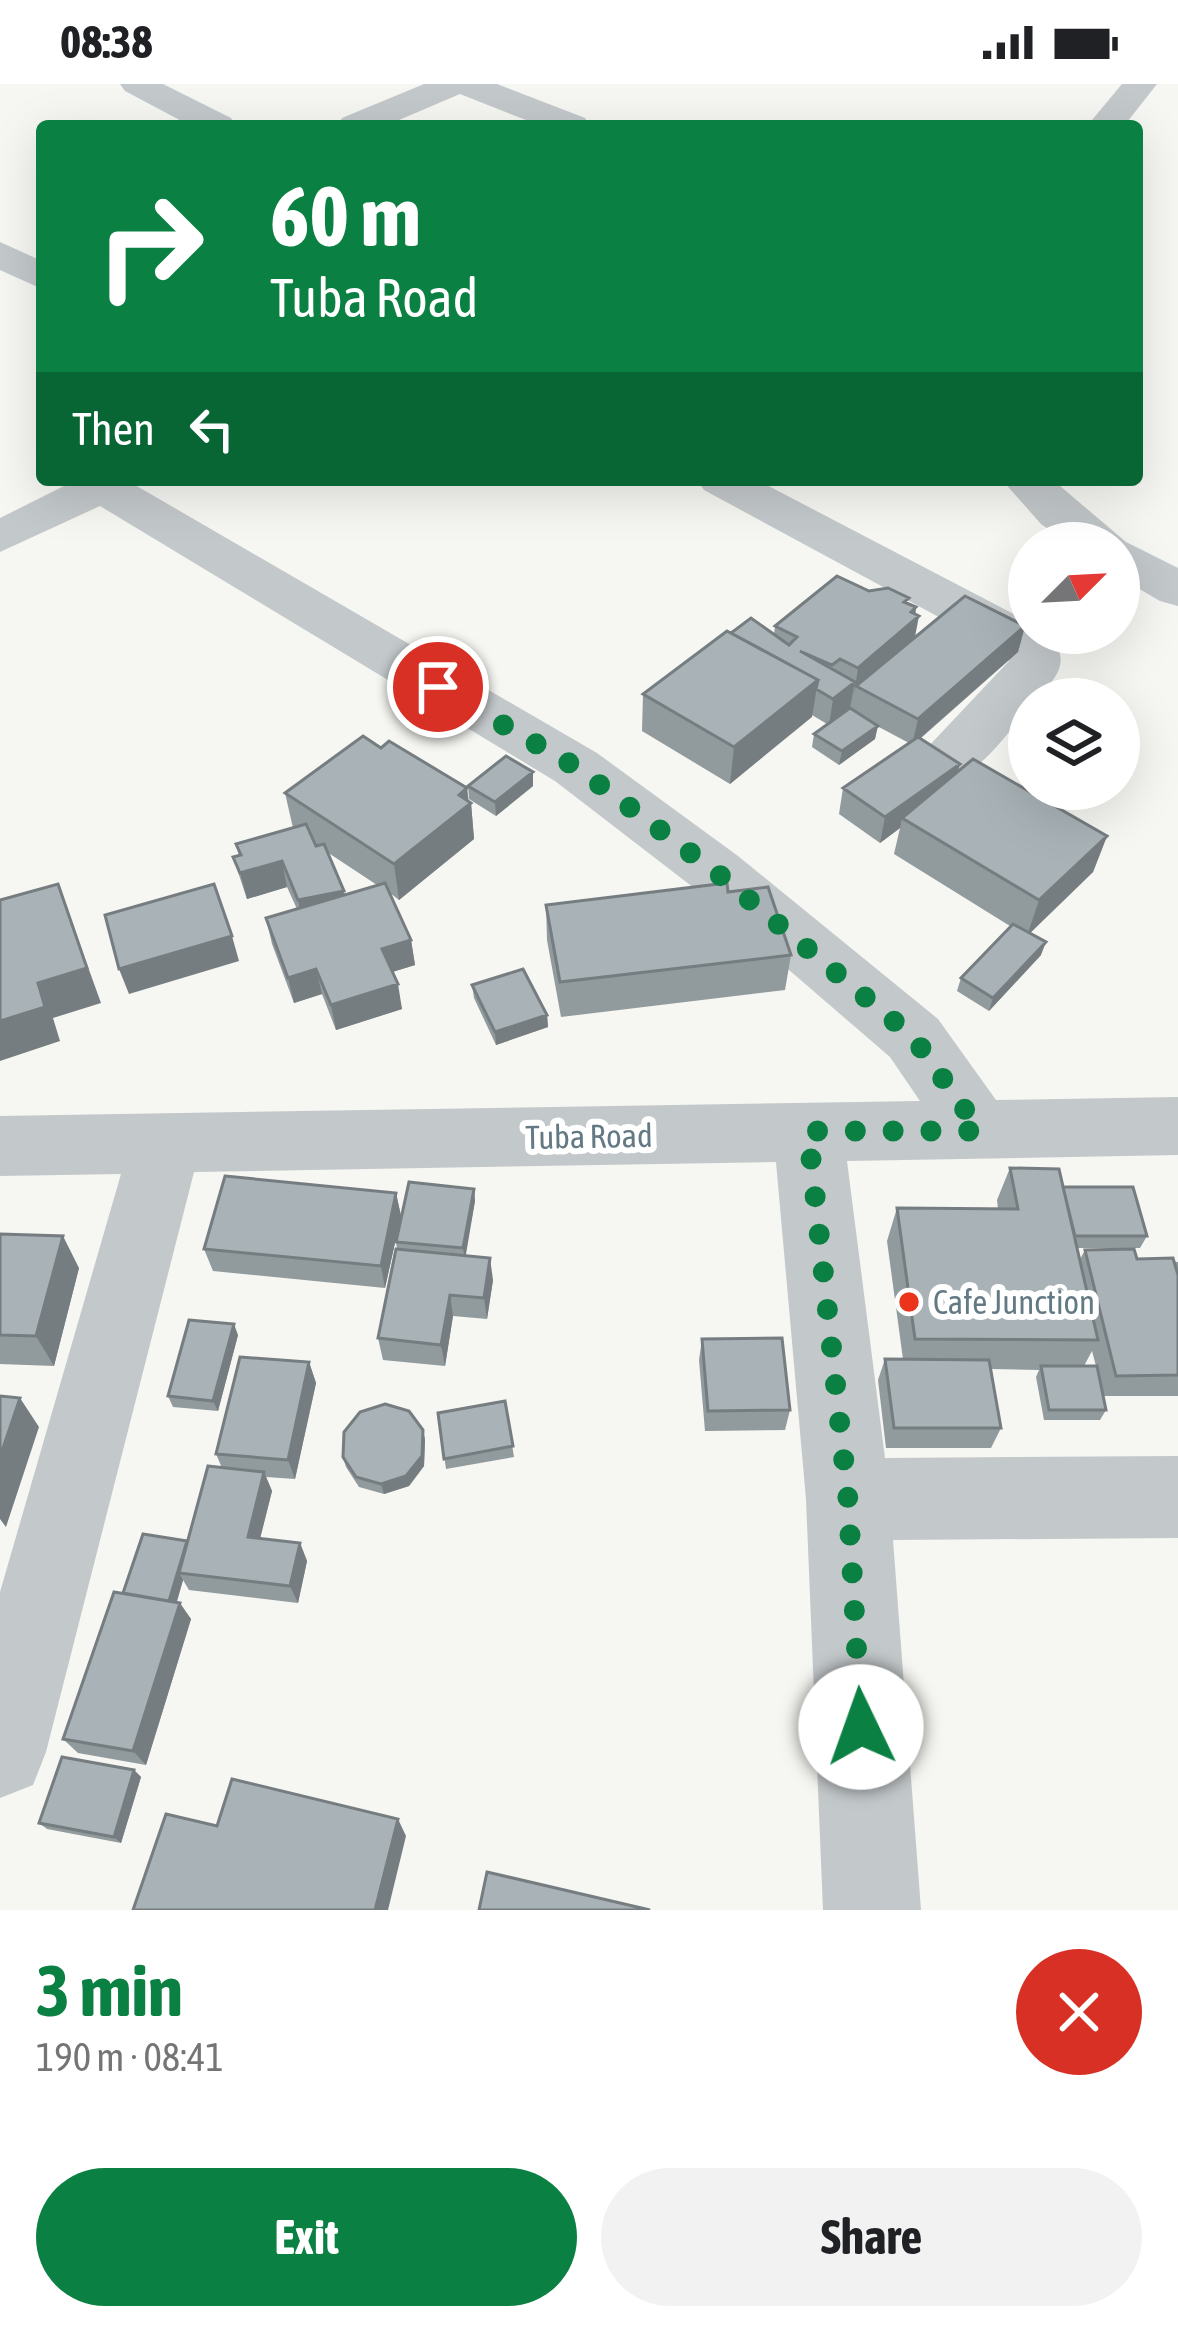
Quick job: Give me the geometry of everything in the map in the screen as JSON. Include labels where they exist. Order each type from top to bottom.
[{"type":"street","points":[[137,84],[206,120]]},
{"type":"street","points":[[369,120],[453,84]]},
{"type":"street","points":[[466,84],[557,120]]},
{"type":"street","points":[[1110,120],[1140,84]]},
{"type":"street","points":[[0,254],[30,278]]},
{"type":"street","points":[[0,537],[102,486]]},
{"type":"street","points":[[113,486],[576,767],[716,872],[914,1038],[980,1131]]},
{"type":"street","points":[[732,486],[1028,643],[1037,655],[1036,665],[946,763]]},
{"type":"street","points":[[1032,486],[1070,522]]},
{"type":"street","points":[[1140,567],[1178,590]]},
{"type":"street","name":"Tuba Road","points":[[0,1146],[1178,1126]]},
{"type":"street","points":[[808,1131],[848,1499],[872,1910]]},
{"type":"street","points":[[0,1752],[165,1144]]},
{"type":"street","points":[[848,1499],[1178,1497]]},
{"type":"building","points":[[837,576],[869,591],[888,588],[909,598],[904,602],[916,607],[911,612],[919,616],[858,668],[840,659],[832,665],[800,651],[855,682],[833,699],[816,689],[818,680],[731,633],[751,618],[789,645],[797,637],[775,626]]},
{"type":"building","points":[[965,596],[1008,618],[1008,641],[918,719],[856,686]]},
{"type":"building","points":[[727,631],[818,680],[734,747],[643,694]]},
{"type":"building","points":[[850,708],[878,726],[842,751],[814,734]]},
{"type":"building","points":[[363,736],[381,748],[389,741],[467,788],[459,795],[471,803],[394,864],[285,793]]},
{"type":"building","points":[[918,737],[960,764],[885,817],[843,788]]},
{"type":"building","points":[[506,756],[533,772],[495,802],[468,786]]},
{"type":"building","points":[[973,759],[1008,779],[1008,810],[1062,810],[1107,836],[1039,900],[902,818]]},
{"type":"building","points":[[306,824],[316,846],[324,844],[344,891],[298,900],[282,861],[240,873],[233,857],[241,855],[236,844]]},
{"type":"building","points":[[385,883],[411,940],[382,949],[398,984],[331,1005],[316,969],[288,978],[266,918]]},
{"type":"building","points":[[727,883],[728,892],[768,887],[791,955],[560,982],[546,905]]},
{"type":"building","points":[[58,884],[87,968],[38,983],[45,1007],[0,1021],[0,900]]},
{"type":"building","points":[[214,884],[232,936],[119,969],[105,915]]},
{"type":"building","points":[[1013,924],[1046,942],[993,998],[961,978]]},
{"type":"building","points":[[523,969],[547,1015],[495,1032],[472,985]]},
{"type":"building","points":[[1010,1168],[1059,1169],[1098,1340],[915,1339],[897,1208],[1018,1209]]},
{"type":"building","points":[[225,1176],[396,1193],[381,1266],[204,1249]]},
{"type":"building","points":[[409,1182],[474,1189],[463,1248],[396,1242]]},
{"type":"building","points":[[1063,1187],[1133,1187],[1147,1236],[1075,1236]]},
{"type":"building","points":[[0,1234],[63,1236],[36,1336],[0,1335]]},
{"type":"building","points":[[396,1249],[490,1258],[484,1298],[450,1295],[441,1345],[378,1338]]},
{"type":"building","points":[[1134,1249],[1137,1259],[1173,1258],[1178,1275],[1178,1375],[1116,1376],[1085,1250]]},
{"type":"building","points":[[189,1320],[234,1324],[213,1401],[168,1396]]},
{"type":"building","points":[[782,1338],[790,1410],[708,1411],[702,1339]]},
{"type":"building","points":[[240,1357],[309,1362],[288,1460],[216,1454]]},
{"type":"building","points":[[885,1359],[989,1360],[1001,1428],[894,1428]]},
{"type":"building","points":[[1041,1366],[1097,1366],[1106,1410],[1049,1410]]},
{"type":"building","points":[[0,1396],[20,1398],[0,1457]]},
{"type":"building","points":[[505,1401],[513,1446],[444,1459],[438,1413]]},
{"type":"building","points":[[385,1404],[409,1411],[423,1430],[422,1456],[406,1476],[381,1484],[356,1477],[343,1457],[344,1432],[360,1412]]},
{"type":"building","points":[[208,1466],[264,1472],[248,1537],[300,1543],[290,1586],[179,1573]]},
{"type":"building","points":[[143,1534],[187,1541],[169,1601],[123,1593]]},
{"type":"building","points":[[114,1592],[180,1603],[133,1751],[63,1739]]},
{"type":"building","points":[[62,1757],[134,1770],[114,1837],[39,1823]]},
{"type":"building","points":[[232,1779],[398,1819],[375,1910],[133,1910],[166,1814],[217,1826]]},
{"type":"building","points":[[487,1872],[650,1910],[479,1910]]},
{"type":"place","name":"Cafe Junction","points":[[909,1302]]},
{"type":"route","points":[[438,687],[576,767],[716,872],[914,1038],[980,1131],[808,1131],[848,1499],[861,1727]]}]
